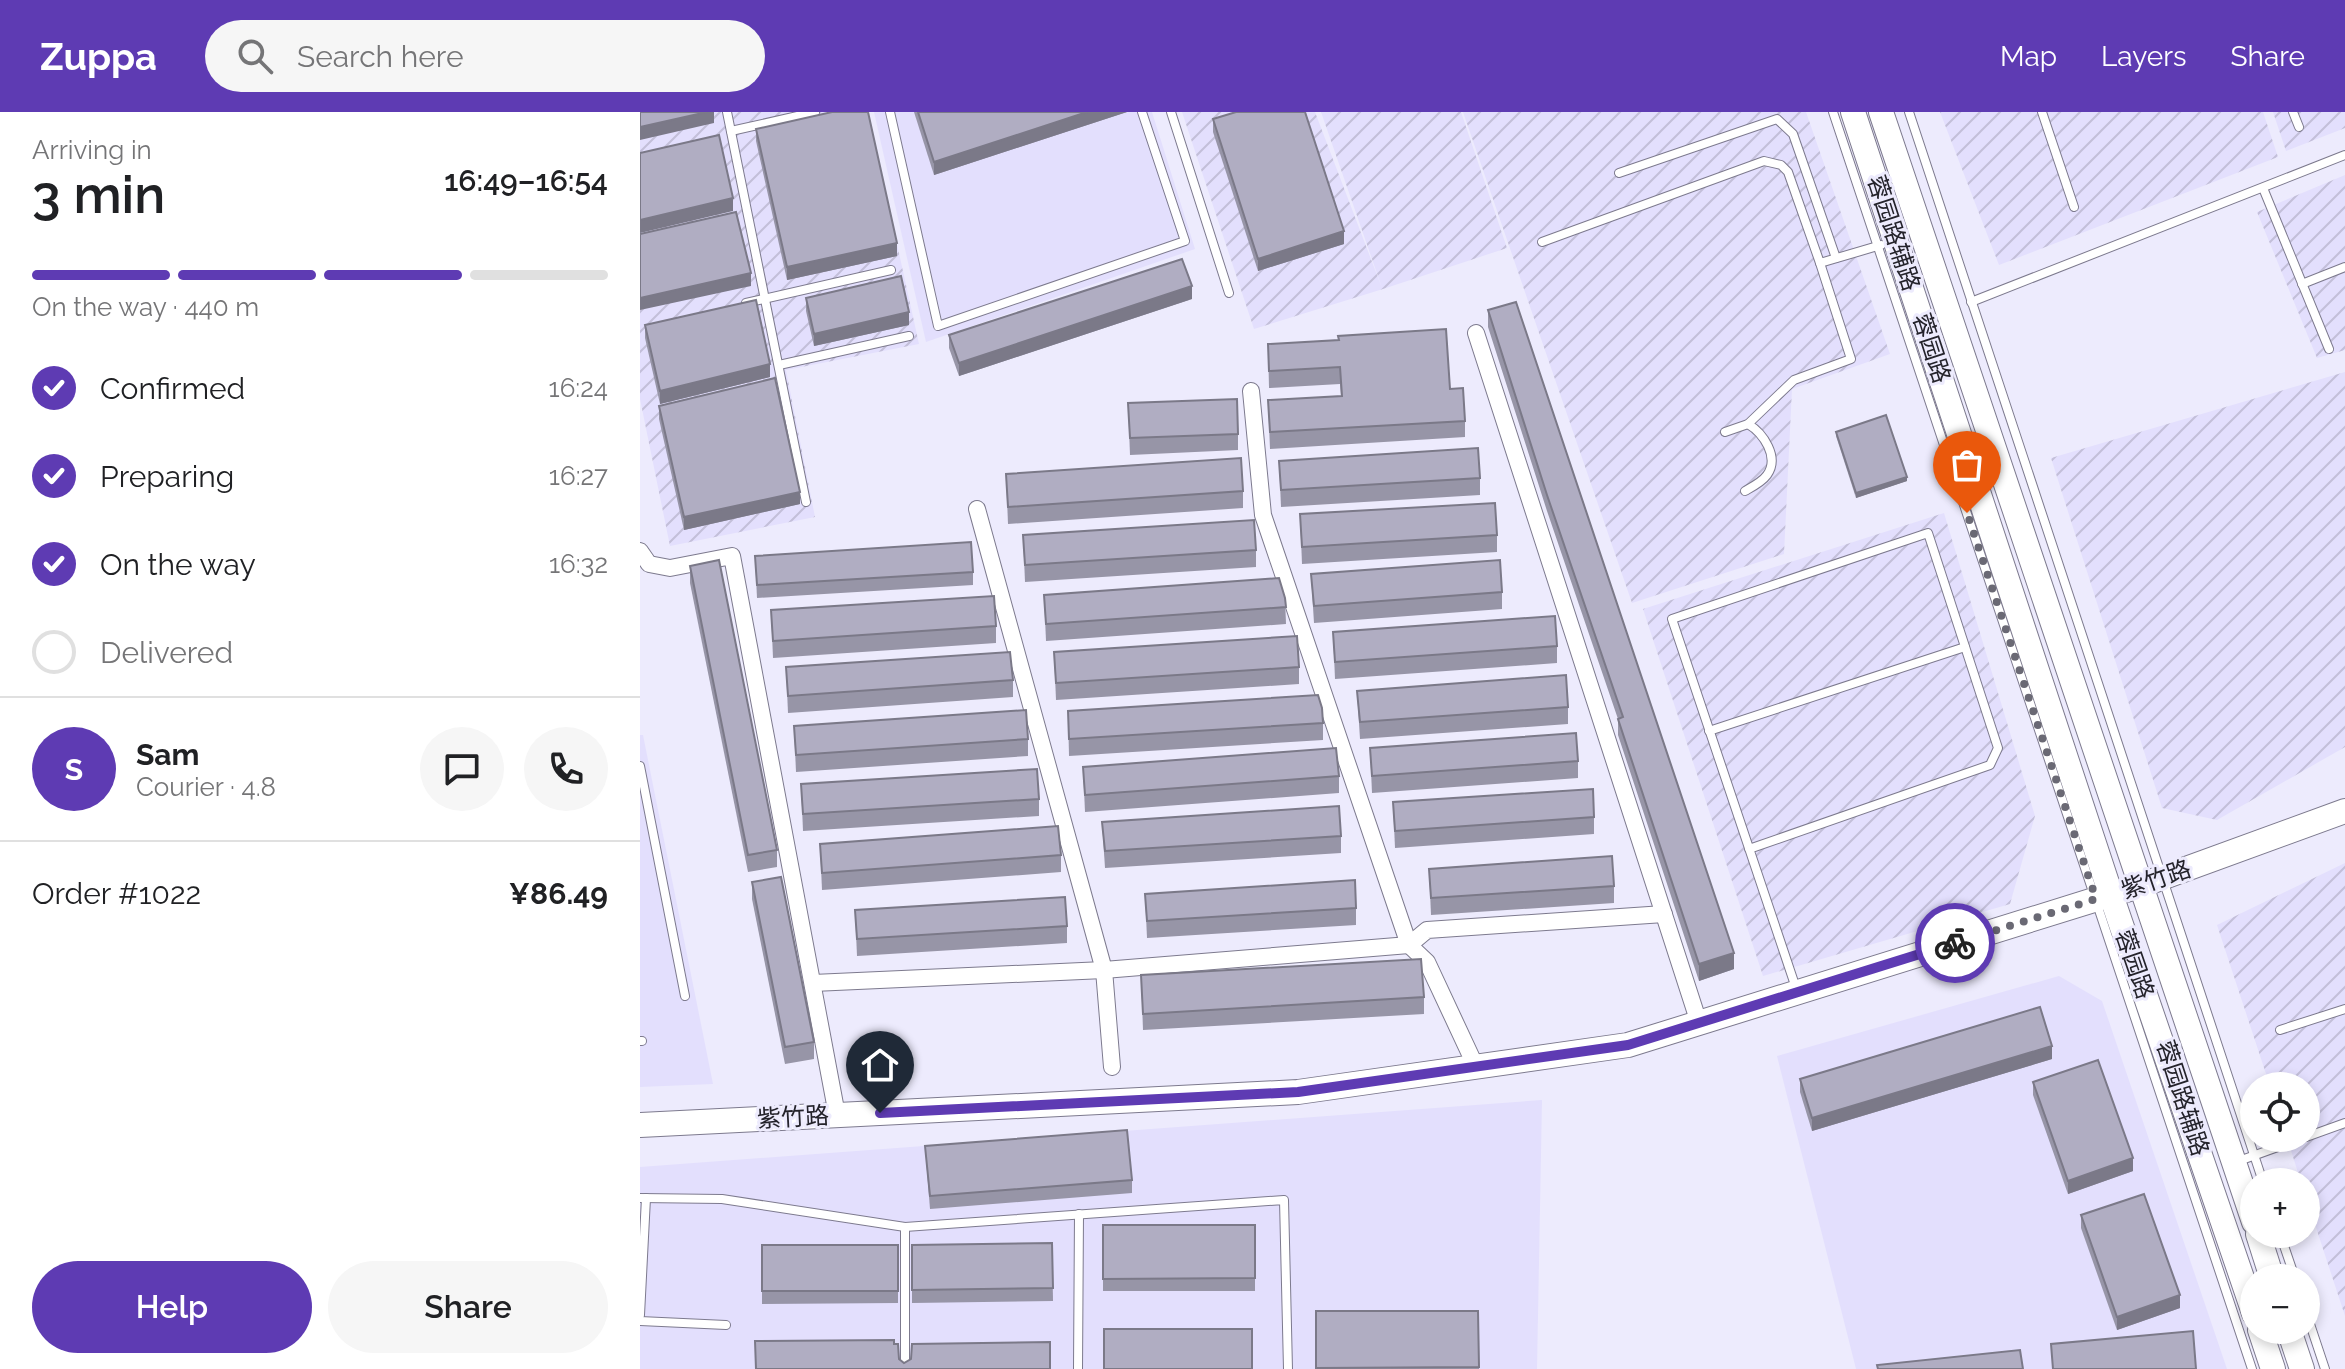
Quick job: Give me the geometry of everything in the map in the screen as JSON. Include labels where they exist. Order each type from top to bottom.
[{"type":"street","name":"蓉园路","points":[[1853,112],[1887,244],[2103,897],[2240,1274]]},
{"type":"street","name":"蓉园路","points":[[1882,112],[2152,881],[2246,1168]]},
{"type":"street","points":[[1476,333],[1699,1023]]},
{"type":"street","points":[[1251,391],[1263,515],[1409,945],[1427,962],[1476,1067]]},
{"type":"street","points":[[977,509],[1104,970],[1112,1067]]},
{"type":"street","points":[[640,551],[649,564],[670,568],[732,556],[837,1115]]},
{"type":"street","name":"紫竹路","points":[[640,1125],[1298,1092],[1628,1045],[2103,897],[2345,811]]},
{"type":"street","points":[[813,983],[1104,970],[1409,945],[1427,930],[1664,914]]},
{"type":"street","points":[[2265,1344],[2273,1369]]},
{"type":"street","points":[[2294,1344],[2302,1369]]},
{"type":"lane","points":[[727,112],[806,502]]},
{"type":"lane","points":[[731,131],[815,112]]},
{"type":"lane","points":[[890,112],[938,326],[1185,241],[1142,112]]},
{"type":"lane","points":[[1171,112],[1229,293]]},
{"type":"lane","name":"蓉园路辅路","points":[[1833,112],[1887,244]]},
{"type":"lane","points":[[1909,112],[2152,881]]},
{"type":"lane","points":[[2042,112],[2074,207]]},
{"type":"lane","points":[[2293,112],[2299,127]]},
{"type":"lane","points":[[1619,173],[1776,116],[1793,134],[1836,258]]},
{"type":"lane","points":[[1971,302],[2345,155]]},
{"type":"lane","points":[[1542,242],[1764,161],[1781,165],[1788,172],[1851,359],[1794,380],[1748,424],[1725,432]]},
{"type":"lane","points":[[2263,188],[2329,349]]},
{"type":"lane","points":[[733,219],[748,215]]},
{"type":"lane","points":[[1820,263],[1887,244]]},
{"type":"lane","points":[[2302,284],[2345,267]]},
{"type":"lane","points":[[737,305],[891,270]]},
{"type":"lane","points":[[779,365],[909,336]]},
{"type":"lane","points":[[768,385],[782,381]]},
{"type":"lane","points":[[1745,491],[1766,477],[1771,464],[1768,445],[1760,432],[1748,424]]},
{"type":"lane","points":[[1749,849],[1990,765],[1998,748],[1928,533],[1672,619],[1709,731],[1797,992]]},
{"type":"lane","points":[[1709,731],[1965,647]]},
{"type":"lane","points":[[640,766],[685,996]]},
{"type":"lane","name":"蓉园路辅路","points":[[2103,897],[2252,1369]]},
{"type":"lane","points":[[2280,1030],[2345,1009]]},
{"type":"lane","points":[[2320,1132],[2345,1123]]},
{"type":"lane","points":[[2252,1168],[2245,1159],[2264,1152]]},
{"type":"lane","points":[[726,1325],[640,1318],[643,1198],[722,1199],[905,1227],[1284,1200],[1288,1369]]},
{"type":"lane","points":[[1078,1369],[1079,1214]]},
{"type":"lane","points":[[905,1227],[905,1369]]},
{"type":"lane","points":[[2317,1344],[2325,1369]]},
{"type":"shaded area","points":[[640,112],[868,112],[919,344],[786,370],[815,517],[670,546],[640,399]]},
{"type":"shaded area","points":[[874,112],[1152,112],[1195,249],[926,342]]},
{"type":"shaded area","points":[[1182,112],[1315,112],[1382,288],[1321,112],[1461,112],[1507,248],[1254,329]]},
{"type":"shaded area","points":[[1463,112],[1806,112],[1890,354],[1792,389],[1784,554],[1632,603]]},
{"type":"shaded area","points":[[1940,112],[2263,112],[2278,157],[1999,265]]},
{"type":"shaded area","points":[[2273,112],[2345,112],[2345,128],[2286,151]]},
{"type":"shaded area","points":[[2345,175],[2345,350],[2317,358],[2257,212]]},
{"type":"shaded area","points":[[2345,372],[2345,747],[2217,820],[2162,808],[2051,458]]},
{"type":"shaded area","points":[[1944,513],[2035,816],[2010,904],[1763,976],[1643,609]]},
{"type":"shaded area","points":[[640,735],[643,735],[713,1084],[640,1087]]},
{"type":"shaded area","points":[[2345,863],[2345,1316],[2320,1240],[2320,1168],[2297,1168],[2291,1152],[2320,1152],[2320,1072],[2265,1072],[2217,925]]},
{"type":"shaded area","points":[[2059,976],[2102,1001],[2227,1369],[1856,1369],[1777,1056]]},
{"type":"shaded area","points":[[1542,1100],[1537,1369],[640,1369],[640,1167]]},
{"type":"building","points":[[640,112],[707,112],[640,127]]},
{"type":"building","points":[[832,112],[868,112],[897,243],[787,267],[756,129]]},
{"type":"building","points":[[918,112],[1087,112],[934,162]]},
{"type":"building","points":[[1236,112],[1305,112],[1344,231],[1258,259],[1213,119]]},
{"type":"building","points":[[719,135],[733,198],[640,220],[640,153]]},
{"type":"building","points":[[736,212],[751,273],[640,298],[640,234]]},
{"type":"building","points":[[1182,259],[1192,286],[959,363],[949,335]]},
{"type":"building","points":[[901,276],[909,312],[814,334],[806,298]]},
{"type":"building","points":[[756,300],[770,364],[660,391],[645,325]]},
{"type":"building","points":[[1516,302],[1734,953],[1699,964],[1618,719],[1623,717],[1488,310]]},
{"type":"building","points":[[1446,329],[1450,389],[1463,388],[1465,421],[1270,432],[1268,400],[1342,396],[1340,367],[1269,371],[1268,344]]},
{"type":"building","points":[[775,378],[800,492],[684,517],[659,406]]},
{"type":"building","points":[[1237,399],[1238,434],[1130,438],[1128,403]]},
{"type":"building","points":[[1886,415],[1907,477],[1856,493],[1836,432]]},
{"type":"building","points":[[1478,448],[1480,478],[1281,490],[1279,461]]},
{"type":"building","points":[[1241,458],[1243,491],[1008,507],[1006,474]]},
{"type":"building","points":[[1495,503],[1497,535],[1302,547],[1300,514]]},
{"type":"building","points":[[1254,520],[1256,550],[1025,565],[1023,535]]},
{"type":"building","points":[[971,542],[973,572],[757,585],[755,556]]},
{"type":"building","points":[[719,560],[777,850],[748,855],[690,566]]},
{"type":"building","points":[[1500,560],[1502,592],[1314,606],[1311,574]]},
{"type":"building","points":[[1279,578],[1286,607],[1046,624],[1044,595]]},
{"type":"building","points":[[994,596],[996,626],[773,641],[771,610]]},
{"type":"building","points":[[1555,616],[1557,646],[1335,662],[1333,632]]},
{"type":"building","points":[[1297,636],[1299,667],[1056,683],[1054,652]]},
{"type":"building","points":[[1010,652],[1013,680],[788,696],[786,667]]},
{"type":"building","points":[[1566,675],[1568,707],[1360,722],[1357,691]]},
{"type":"building","points":[[1318,695],[1323,723],[1069,739],[1068,711]]},
{"type":"building","points":[[1026,710],[1028,739],[796,755],[794,726]]},
{"type":"building","points":[[1576,733],[1578,761],[1372,776],[1370,748]]},
{"type":"building","points":[[1336,748],[1339,776],[1085,795],[1083,767]]},
{"type":"building","points":[[1037,769],[1039,799],[803,814],[801,784]]},
{"type":"building","points":[[1593,789],[1594,817],[1395,831],[1393,802]]},
{"type":"building","points":[[1339,806],[1341,836],[1105,851],[1102,822]]},
{"type":"building","points":[[1058,826],[1061,855],[822,873],[820,844]]},
{"type":"building","points":[[1612,856],[1614,886],[1431,898],[1429,869]]},
{"type":"building","points":[[781,877],[814,1042],[785,1047],[752,882]]},
{"type":"building","points":[[1355,880],[1356,908],[1147,921],[1145,894]]},
{"type":"building","points":[[1065,897],[1067,926],[857,939],[855,910]]},
{"type":"building","points":[[1421,959],[1424,997],[1143,1014],[1141,975]]},
{"type":"building","points":[[2040,1007],[2052,1046],[1812,1118],[1800,1079]]},
{"type":"building","points":[[2098,1060],[2133,1158],[2068,1181],[2033,1082]]},
{"type":"building","points":[[1127,1130],[1132,1180],[930,1196],[925,1146]]},
{"type":"building","points":[[2144,1194],[2180,1295],[2117,1317],[2081,1215]]},
{"type":"building","points":[[1103,1225],[1255,1225],[1255,1278],[1103,1279]]},
{"type":"building","points":[[1052,1243],[1053,1288],[912,1290],[912,1245]]},
{"type":"building","points":[[762,1245],[898,1245],[898,1291],[762,1291]]},
{"type":"building","points":[[1316,1311],[1478,1311],[1479,1367],[1316,1368]]},
{"type":"building","points":[[1104,1329],[1252,1329],[1252,1369],[1104,1369]]},
{"type":"building","points":[[2193,1331],[2196,1369],[2053,1369],[2051,1344]]},
{"type":"building","points":[[894,1340],[894,1344],[898,1344],[899,1359],[904,1363],[911,1359],[912,1344],[1050,1342],[1050,1369],[756,1369],[755,1341]]},
{"type":"building","points":[[2020,1350],[2023,1369],[1878,1369],[1877,1365]]},
{"type":"way so far","points":[[1955,943],[2096,899],[1967,513]]},
{"type":"route","points":[[880,1113],[1298,1092],[1628,1045],[1955,943]]}]
